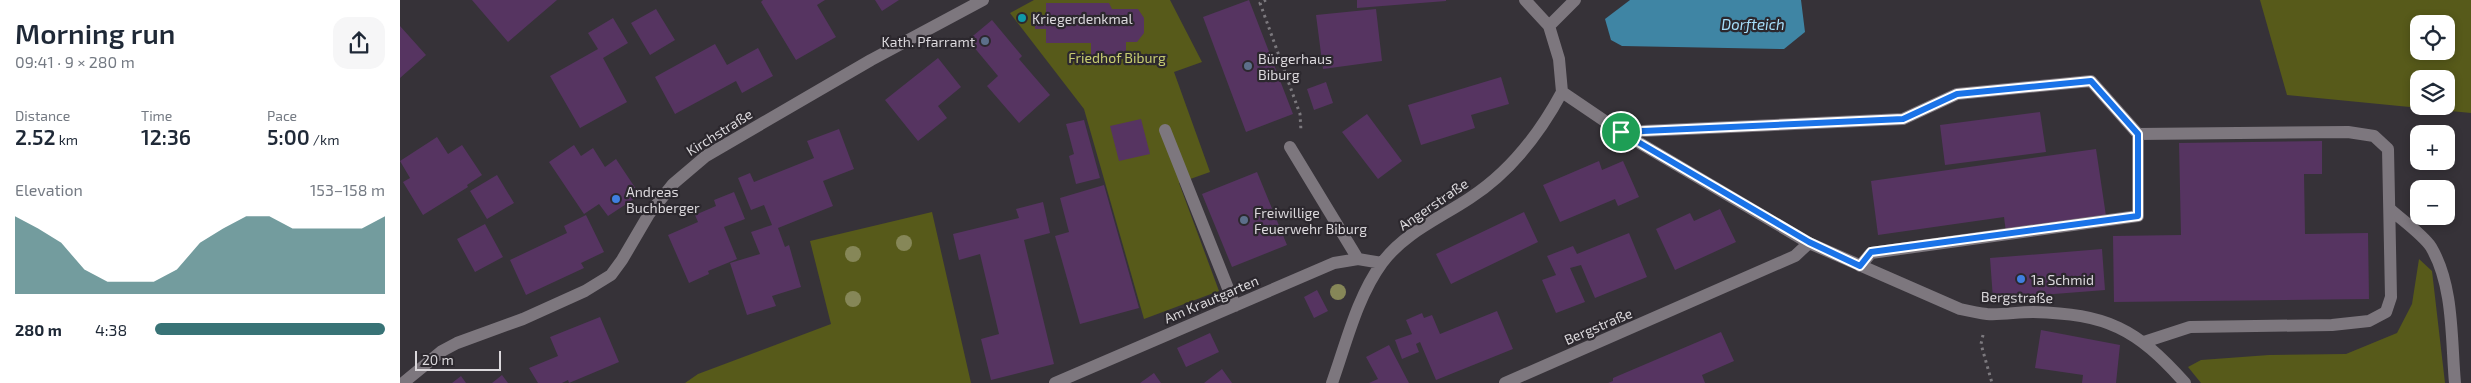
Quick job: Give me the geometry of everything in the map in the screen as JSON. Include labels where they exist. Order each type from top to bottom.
[{"type":"street","name":"Kirchstraße","points":[[404,383],[442,352],[457,343],[523,319],[585,291],[611,275],[649,214],[673,184],[706,156],[854,70],[983,0]]},
{"type":"street","points":[[1525,0],[1549,26],[1560,59],[1562,92]]},
{"type":"street","points":[[1549,26],[1575,0]]},
{"type":"street","points":[[1621,132],[1903,119],[1957,94],[2091,81],[2138,134],[2138,216],[1871,252],[1860,266]]},
{"type":"street","name":"Bergstraße","points":[[1562,92],[1621,132],[1809,242],[1860,266],[1960,309],[1987,314],[2067,313],[2096,318],[2120,327],[2144,342],[2185,383]]},
{"type":"street","name":"Angerstraße","points":[[1332,383],[1364,296],[1382,263],[1413,233],[1492,182],[1520,154],[1542,126],[1562,92]]},
{"type":"street","points":[[1165,130],[1235,306]]},
{"type":"street","points":[[2138,134],[2348,132],[2374,136],[2388,149],[2391,210],[2391,298],[2386,312],[2369,321],[2332,325],[2190,327],[2144,342]]},
{"type":"street","points":[[1290,147],[1358,259]]},
{"type":"street","points":[[2391,210],[2430,245],[2440,268],[2447,291],[2455,383]]},
{"type":"street","name":"Bergstraße","points":[[1504,383],[1795,256],[1809,242]]},
{"type":"street","name":"Am Krautgarten","points":[[1055,383],[1334,263],[1358,259],[1382,263]]},
{"type":"path","points":[[1266,0],[1260,3],[1300,114],[1301,131],[1290,147]]},
{"type":"path","points":[[1987,314],[1981,344],[1992,383]]},
{"type":"green space","name":"Friedhof Biburg","points":[[1034,0],[1170,0],[1202,62],[1174,72],[1210,172],[1179,183],[1219,291],[1144,319],[1084,109],[1010,13]]},
{"type":"green space","points":[[2260,0],[2471,0],[2471,113],[2455,111],[2455,70],[2410,70],[2410,107],[2287,95]]},
{"type":"green space","points":[[932,212],[971,383],[685,383],[698,374],[831,324],[810,241]]},
{"type":"green space","points":[[2419,259],[2432,271],[2445,383],[2201,383],[2188,367],[2201,360],[2269,355],[2346,354],[2397,333],[2412,304]]},
{"type":"water","name":"Dorfteich","points":[[1630,0],[1801,0],[1805,32],[1784,49],[1622,46],[1611,40],[1605,19]]},
{"type":"building","points":[[472,0],[557,0],[508,42]]},
{"type":"building","points":[[763,0],[825,0],[817,5],[836,37],[796,60],[761,2]]},
{"type":"building","points":[[875,0],[899,0],[882,11]]},
{"type":"building","name":"Bürgerhaus Biburg","points":[[1249,0],[1293,114],[1246,132],[1203,17]]},
{"type":"building","points":[[1357,0],[1446,0],[1446,1],[1357,8]]},
{"type":"building","points":[[1046,3],[1109,3],[1112,9],[1138,9],[1144,18],[1144,33],[1137,42],[1126,42],[1126,57],[1105,57],[1105,61],[1091,61],[1091,43],[1046,43],[1046,29],[1035,29],[1035,17],[1046,17]]},
{"type":"building","points":[[656,9],[675,40],[650,55],[631,23]]},
{"type":"building","points":[[1376,9],[1382,61],[1323,69],[1316,15]]},
{"type":"building","points":[[613,18],[628,43],[603,58],[627,102],[580,128],[550,76],[598,49],[588,33]]},
{"type":"building","points":[[992,20],[1022,56],[1019,59],[1050,95],[1019,123],[987,86],[998,76],[968,40]]},
{"type":"building","points":[[400,26],[426,55],[400,78]]},
{"type":"building","points":[[715,44],[727,65],[758,48],[773,76],[742,93],[736,81],[675,114],[655,77]]},
{"type":"building","points":[[938,58],[961,87],[938,106],[947,118],[918,141],[885,100]]},
{"type":"building","points":[[1501,77],[1509,104],[1471,115],[1475,128],[1421,145],[1408,105]]},
{"type":"building","points":[[1326,82],[1333,103],[1314,110],[1307,89]]},
{"type":"building","points":[[2040,112],[2046,152],[1945,165],[1940,125]]},
{"type":"building","points":[[1367,114],[1402,161],[1378,179],[1342,132]]},
{"type":"building","points":[[1141,119],[1150,154],[1119,161],[1110,126]]},
{"type":"building","points":[[1084,120],[1100,178],[1076,184],[1069,156],[1074,154],[1066,124]]},
{"type":"building","points":[[839,129],[854,169],[823,181],[833,206],[778,228],[785,247],[789,245],[801,287],[772,296],[776,306],[747,315],[730,263],[760,254],[751,232],[772,225],[764,205],[751,210],[738,178],[750,173],[754,182],[814,158],[807,141]]},
{"type":"building","points":[[437,137],[448,154],[462,145],[482,175],[467,185],[468,187],[423,215],[403,182],[410,178],[400,161]]},
{"type":"building","points":[[2322,141],[2322,174],[2304,174],[2305,234],[2368,233],[2369,299],[2114,302],[2113,236],[2181,235],[2179,143]]},
{"type":"building","points":[[574,145],[581,156],[593,148],[605,167],[616,159],[640,195],[608,216],[599,204],[584,214],[549,162]]},
{"type":"building","points":[[2096,149],[2106,216],[2006,232],[2004,217],[1878,235],[1871,181]]},
{"type":"building","points":[[1599,161],[1602,170],[1623,161],[1639,197],[1618,206],[1615,199],[1560,222],[1543,185]]},
{"type":"building","name":"Freiwillige Feuerwehr Biburg","points":[[1257,172],[1287,245],[1232,267],[1202,194]]},
{"type":"building","points":[[497,175],[514,203],[487,219],[470,191]]},
{"type":"building","points":[[1104,185],[1139,308],[1080,324],[1055,236],[1069,232],[1060,198]]},
{"type":"building","points":[[734,192],[745,219],[724,227],[737,259],[708,271],[709,274],[689,283],[668,235],[698,222],[695,215],[716,206],[714,200]]},
{"type":"building","points":[[1043,202],[1050,233],[1024,240],[1054,364],[991,380],[981,339],[999,334],[980,254],[959,260],[953,234],[1019,218],[1016,209]]},
{"type":"building","points":[[1720,209],[1736,242],[1675,270],[1656,229],[1690,213],[1694,221]]},
{"type":"building","points":[[1524,212],[1538,242],[1451,284],[1436,254]]},
{"type":"building","points":[[586,215],[604,252],[581,263],[584,268],[526,295],[510,260],[567,233],[564,226]]},
{"type":"building","points":[[485,224],[503,257],[475,272],[457,239]]},
{"type":"building","points":[[1629,233],[1647,277],[1595,298],[1581,265],[1570,268],[1585,302],[1556,313],[1542,280],[1556,275],[1547,256],[1573,246],[1577,254]]},
{"type":"building","points":[[2102,249],[2105,290],[1993,299],[1990,258]]},
{"type":"building","points":[[1317,290],[1328,311],[1314,318],[1304,297]]},
{"type":"building","points":[[1497,311],[1513,349],[1436,380],[1420,342],[1416,344],[1419,352],[1402,359],[1395,340],[1412,334],[1406,320],[1422,313],[1424,318],[1432,315],[1440,334]]},
{"type":"building","points":[[600,317],[619,362],[569,383],[568,380],[562,383],[538,383],[529,368],[558,356],[550,337]]},
{"type":"building","points":[[2041,330],[2120,345],[2116,383],[2082,383],[2083,375],[2035,368]]},
{"type":"building","points":[[1721,332],[1734,361],[1702,375],[1705,383],[1608,383],[1613,381],[1613,378]]},
{"type":"building","points":[[1210,333],[1219,352],[1186,367],[1177,348]]},
{"type":"building","points":[[1389,345],[1409,383],[1369,383],[1378,379],[1366,357]]},
{"type":"building","points":[[1222,369],[1232,383],[1204,383]]},
{"type":"building","points":[[1154,373],[1161,383],[1140,383]]},
{"type":"building","points":[[502,375],[508,383],[492,383]]},
{"type":"building","points":[[461,376],[466,383],[452,383]]},
{"type":"place","name":"Kriegerdenkmal","points":[[1022,18]]},
{"type":"place","name":"Kath. Pfarramt","points":[[985,41]]},
{"type":"place","name":"Bürgerhaus Biburg","points":[[1248,66]]},
{"type":"place","name":"Andreas Buchberger","points":[[616,199]]},
{"type":"place","name":"Freiwillige Feuerwehr Biburg","points":[[1244,220]]},
{"type":"place","name":"1a Schmid","points":[[2021,279]]},
{"type":"route","points":[[2091,81],[2138,134],[2138,216],[1871,252],[1860,266],[1809,242],[1621,132],[1903,119],[1957,94],[2091,81]]}]
